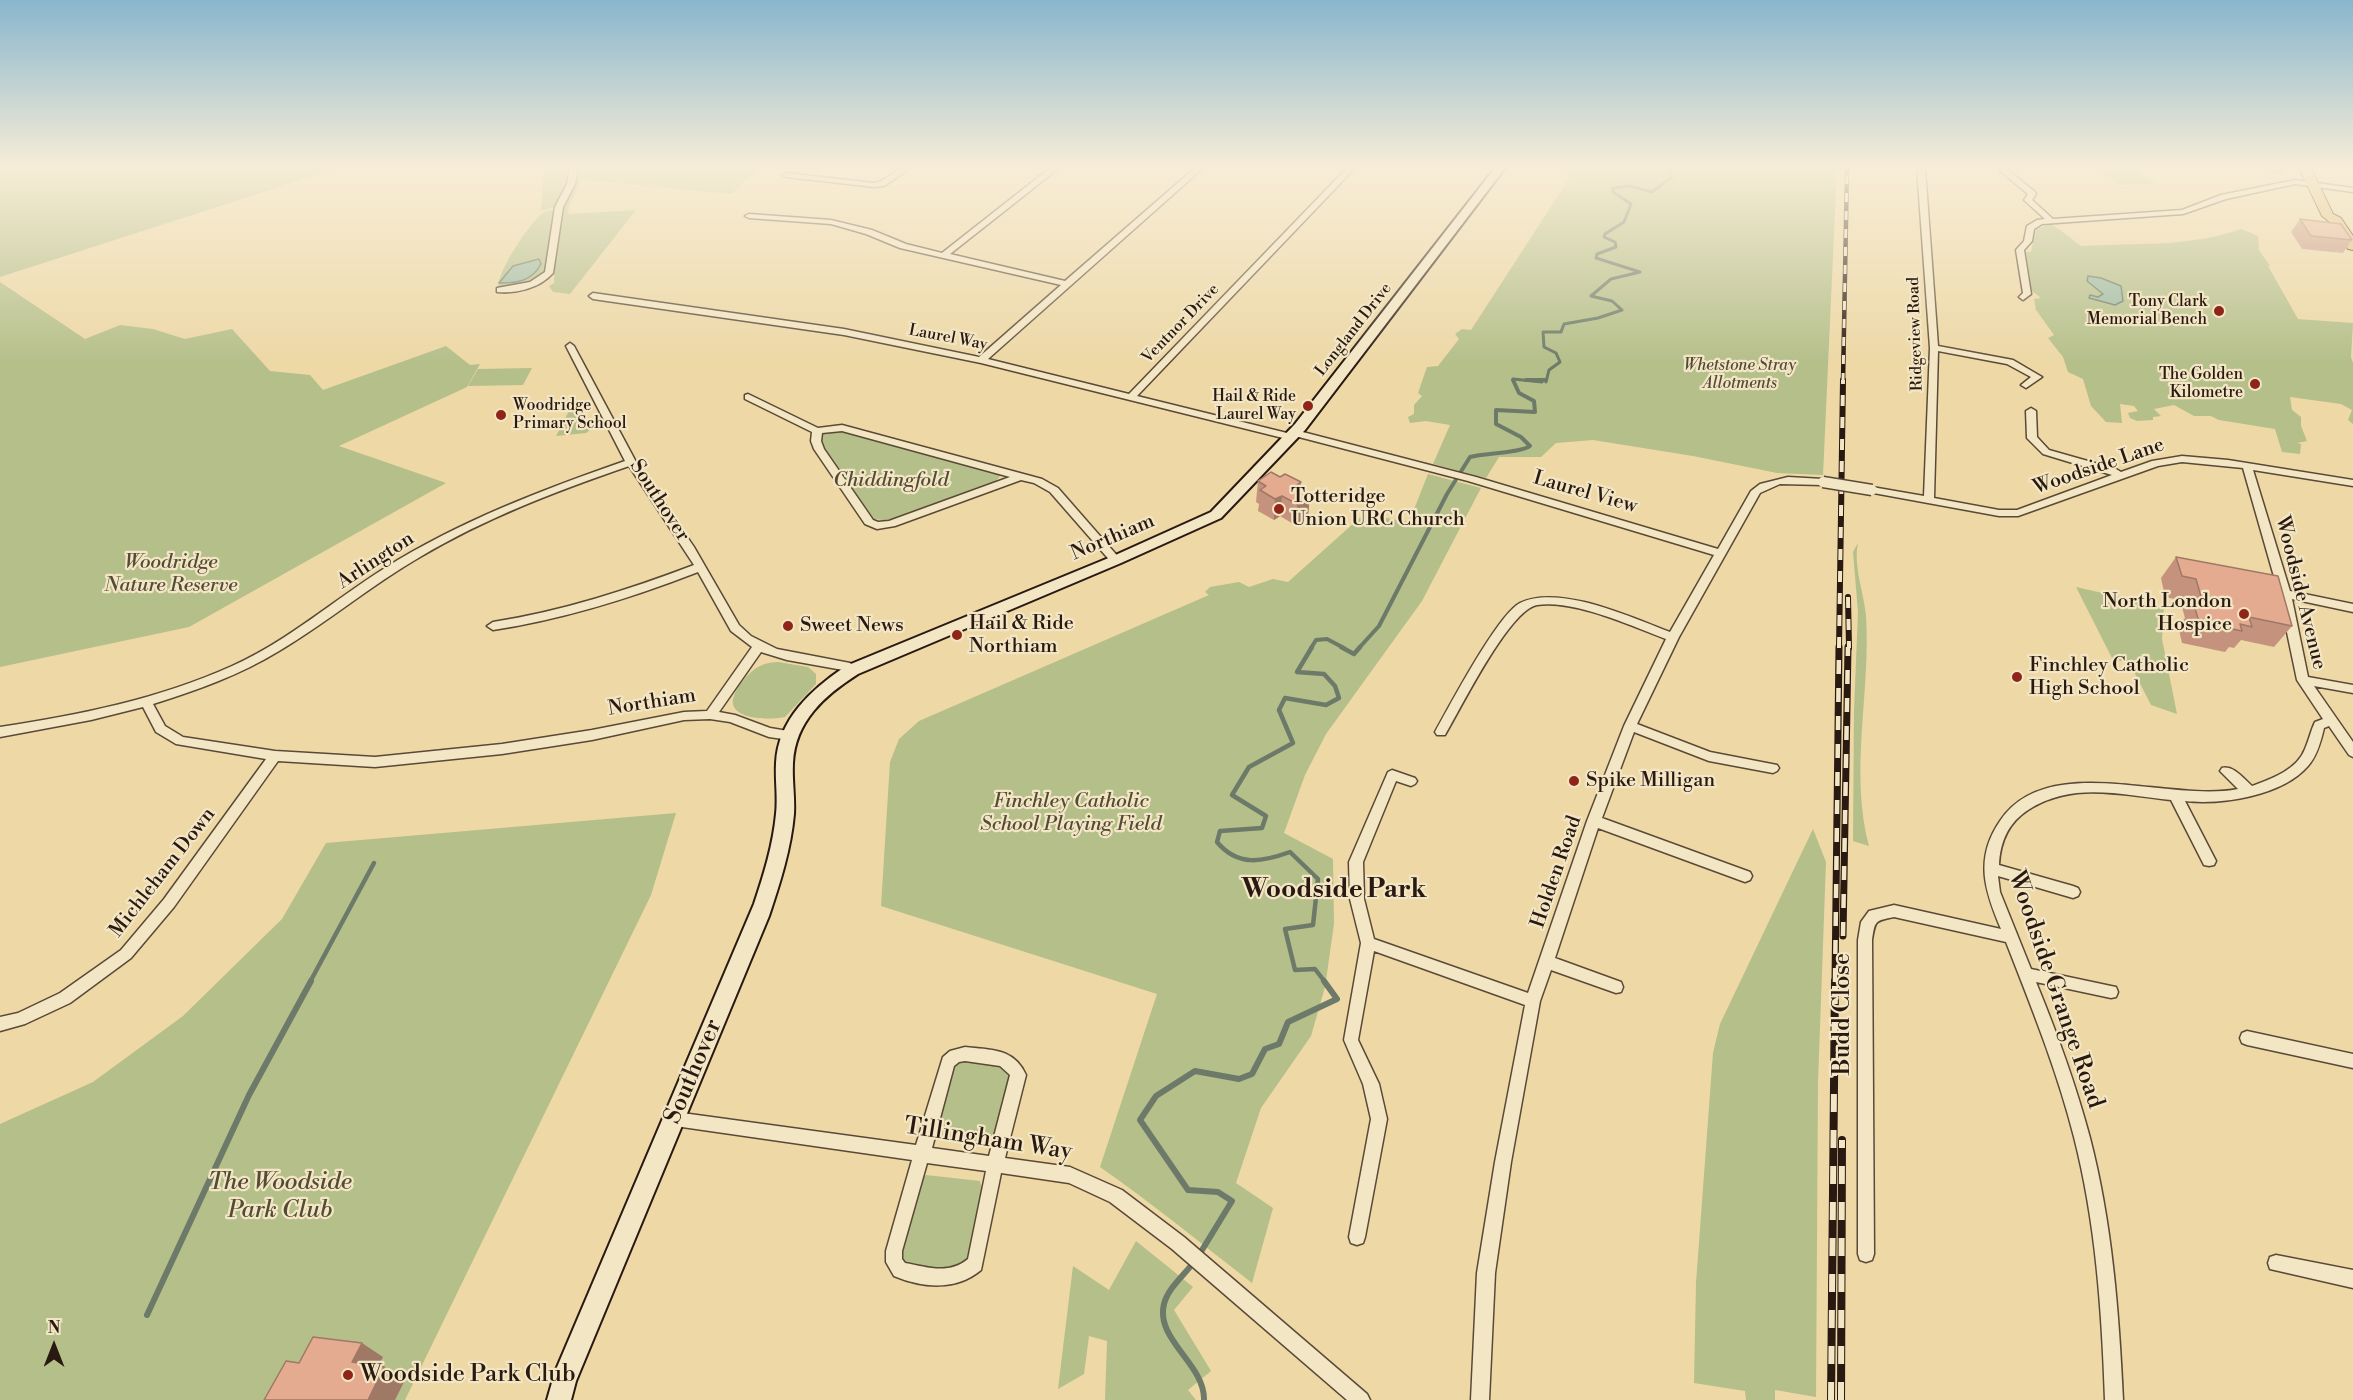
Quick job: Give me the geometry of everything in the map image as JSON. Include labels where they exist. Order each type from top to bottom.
[{"type":"street","points":[[500,290],[543,280],[549,273],[555,233]]},
{"type":"street","points":[[872,233],[903,246],[1066,284]]},
{"type":"street","points":[[944,255],[972,233]]},
{"type":"street","points":[[981,360],[1124,233]]},
{"type":"street","name":"Ventnor Drive","points":[[1132,396],[1288,233]]},
{"type":"street","name":"Longland Drive","points":[[1295,432],[1449,233]]},
{"type":"street","name":"Ridgeview Road","points":[[1926,233],[1934,348],[1929,499]]},
{"type":"street","points":[[2023,297],[2027,294],[2020,250],[2028,242],[2030,233]]},
{"type":"street","name":"Laurel Way","points":[[593,296],[843,332],[981,360],[1295,432],[1438,470]]},
{"type":"street","name":"Southover","points":[[570,346],[631,462],[700,567],[735,628],[758,648],[846,666],[852,670]]},
{"type":"street","points":[[1934,348],[2010,362],[2041,375],[2026,385]]},
{"type":"street","points":[[748,397],[817,430],[842,428],[1021,476],[1054,490],[1116,560]]},
{"type":"street","points":[[2031,411],[2032,438],[2046,452],[2112,471],[2121,477]]},
{"type":"street","points":[[817,430],[816,441],[819,449],[869,522],[877,526],[891,524],[1021,476]]},
{"type":"street","name":"Northiam","points":[[147,703],[160,729],[180,741],[274,756],[375,762],[502,749],[684,716],[710,715],[731,718],[769,732],[790,735],[798,719],[819,693],[852,670],[1116,560],[1216,515],[1295,432]]},
{"type":"street","name":"Woodside Lane","points":[[1929,499],[1999,513],[2018,513],[2156,463],[2182,459],[2247,466],[2353,483]]},
{"type":"street","name":"Arlington","points":[[147,703],[208,680],[269,652],[389,571],[466,527],[540,494],[631,462]]},
{"type":"street","name":"Woodside Avenue","points":[[2247,466],[2285,594],[2303,680],[2353,752]]},
{"type":"street","name":"Laurel View","points":[[1438,470],[1721,553]]},
{"type":"street","name":"Holden Road","points":[[1480,1400],[1486,1273],[1503,1162],[1533,1001],[1594,821],[1630,726],[1673,637],[1756,490],[1762,486],[1785,481],[1823,482],[1929,499]]},
{"type":"street","points":[[493,626],[544,619],[605,602],[700,567]]},
{"type":"street","points":[[2285,594],[2353,608]]},
{"type":"street","points":[[1441,732],[1507,623],[1524,605],[1548,601],[1582,605],[1673,637]]},
{"type":"street","points":[[710,715],[758,648]]},
{"type":"street","points":[[2303,680],[2353,689]]},
{"type":"street","points":[[0,732],[65,722],[147,703]]},
{"type":"street","name":"Woodside Grange Road","points":[[2114,1400],[2112,1340],[2103,1246],[2090,1174],[2073,1104],[2026,974],[2009,937],[1993,892],[1990,868],[1994,846],[2002,828],[2022,807],[2042,793],[2091,786],[2175,795],[2220,797],[2248,790],[2297,769],[2309,756],[2319,725],[2331,721]]},
{"type":"street","points":[[1630,726],[1709,756],[1773,768]]},
{"type":"street","name":"Southover","points":[[559,1400],[564,1381],[771,884],[785,814],[785,754],[790,735]]},
{"type":"street","name":"Michleham Down","points":[[0,1024],[20,1019],[65,998],[126,954],[169,903],[274,756]]},
{"type":"street","points":[[2226,771],[2248,790]]},
{"type":"street","points":[[1357,1237],[1379,1119],[1371,1084],[1351,1040],[1368,943],[1357,898],[1356,861],[1392,775],[1411,781]]},
{"type":"street","points":[[2175,795],[2209,861]]},
{"type":"street","points":[[1594,821],[1745,876]]},
{"type":"street","points":[[1990,868],[2073,892]]},
{"type":"street","name":"Budd Close","points":[[1866,1254],[1865,940],[1868,922],[1874,915],[1894,911],[2009,937]]},
{"type":"street","points":[[1368,943],[1533,1001]]},
{"type":"street","points":[[1547,962],[1616,987]]},
{"type":"street","points":[[2026,974],[2111,992]]},
{"type":"street","points":[[2247,1038],[2353,1061]]},
{"type":"street","points":[[964,1054],[1009,1060],[1015,1066],[1018,1075],[995,1164],[975,1264],[966,1274],[954,1279],[900,1270],[894,1262],[894,1251],[948,1062],[955,1056],[964,1054]]},
{"type":"street","name":"Tillingham Way","points":[[675,1119],[1070,1175],[1101,1186],[1178,1243],[1361,1400]]},
{"type":"street","points":[[2276,1263],[2353,1279]]},
{"type":"green space","points":[[0,233],[135,233],[0,277]]},
{"type":"green space","points":[[525,233],[552,233],[549,261],[545,270],[531,283],[498,288],[507,261]]},
{"type":"green space","points":[[557,233],[618,233],[570,294],[553,292],[549,286],[554,283]]},
{"type":"green space","name":"Whetstone Stray Allotments","points":[[1534,233],[1834,233],[1823,475],[1777,473],[1693,456],[1593,440],[1556,443],[1541,457],[1499,457],[1486,478],[1433,464],[1450,425],[1426,421],[1410,423],[1408,417],[1414,414],[1414,405],[1422,396],[1418,393],[1427,367],[1438,366],[1459,339],[1455,334],[1462,329],[1471,330]]},
{"type":"green space","points":[[2035,233],[2064,233],[2081,246],[2183,241],[2227,233],[2252,233],[2258,236],[2259,250],[2298,319],[2353,323],[2351,357],[2353,363],[2353,424],[2348,420],[2352,410],[2341,404],[2290,397],[2292,410],[2301,417],[2301,426],[2307,441],[2297,443],[2301,444],[2300,454],[2282,452],[2275,429],[2219,420],[2211,416],[2194,416],[2174,405],[2154,409],[2161,416],[2153,417],[2153,420],[2137,421],[2130,418],[2128,413],[2138,411],[2134,406],[2120,404],[2122,423],[2106,422],[2091,406],[2083,379],[2068,372],[2063,357],[2048,338],[2054,335],[2036,310],[2034,299],[2041,298],[2032,291],[2026,252],[2031,252]]},
{"type":"green space","name":"Woodridge Nature Reserve","points":[[0,282],[85,339],[120,325],[153,329],[185,339],[232,329],[270,371],[310,375],[323,390],[446,346],[470,365],[480,364],[467,387],[339,446],[446,483],[189,627],[0,667]]},
{"type":"green space","points":[[532,368],[523,385],[468,386],[478,369]]},
{"type":"green space","points":[[569,411],[583,411],[593,428],[586,433],[556,436]]},
{"type":"green space","name":"Chiddingfold","points":[[844,431],[999,473],[1000,476],[996,481],[891,521],[874,519],[820,444],[821,434]]},
{"type":"green space","name":"Finchley Catholic School Playing Field","points":[[1428,474],[1481,488],[1422,601],[1326,734],[1305,775],[1284,833],[1333,859],[1334,924],[1325,987],[1311,1036],[1261,1108],[1236,1183],[1273,1208],[1252,1283],[1100,1167],[1157,994],[881,906],[890,762],[899,739],[919,721],[1209,595],[1205,592],[1210,587],[1239,582],[1249,587],[1273,579],[1288,582],[1364,514],[1409,522]]},
{"type":"green space","points":[[1858,543],[1857,560],[1866,616],[1867,644],[1861,789],[1863,818],[1869,846],[1853,841],[1854,711],[1858,612],[1853,552]]},
{"type":"green space","points":[[2076,587],[2164,607],[2162,639],[2177,714],[2151,705],[2129,662],[2113,660]]},
{"type":"green space","points":[[778,662],[808,667],[816,674],[816,684],[785,717],[755,718],[736,709],[733,699],[747,677],[760,666]]},
{"type":"green space","name":"The Woodside Park Club","points":[[676,813],[651,895],[405,1400],[0,1400],[0,1124],[93,1082],[183,1016],[282,919],[326,843]]},
{"type":"green space","points":[[1813,829],[1826,862],[1818,1082],[1816,1397],[1775,1390],[1775,1400],[1746,1400],[1745,1391],[1694,1383],[1696,1283],[1713,1053],[1720,1024]]},
{"type":"green space","points":[[964,1059],[1006,1066],[1012,1075],[997,1135],[990,1144],[936,1136],[936,1125],[953,1066]]},
{"type":"green space","points":[[926,1175],[980,1181],[982,1191],[968,1255],[964,1265],[952,1273],[904,1263],[901,1251],[921,1180]]},
{"type":"green space","points":[[1136,1241],[1193,1287],[1174,1310],[1211,1371],[1188,1390],[1196,1400],[1105,1400],[1107,1341],[1089,1336],[1084,1374],[1058,1389],[1073,1266],[1109,1290]]},
{"type":"shaded area","points":[[539,259],[541,264],[537,270],[524,280],[499,283],[513,266]]},
{"type":"shaded area","points":[[2088,276],[2101,278],[2121,286],[2123,301],[2115,305],[2089,298],[2090,295],[2098,297],[2103,294],[2087,281]]},
{"type":"building","points":[[2309,233],[2347,233],[2352,240],[2311,236]]},
{"type":"building","points":[[1271,472],[1280,477],[1285,474],[1301,482],[1295,486],[1310,495],[1297,504],[1282,496],[1275,499],[1260,490],[1266,486],[1258,481]]},
{"type":"building","points":[[2176,557],[2278,576],[2292,626],[2249,617],[2252,627],[2240,624],[2242,631],[2199,622],[2194,605],[2204,607],[2196,579],[2182,576]]},
{"type":"building","points":[[313,1337],[362,1343],[352,1362],[384,1367],[368,1400],[264,1400],[286,1361],[299,1363]]},
{"type":"waterway","points":[[1546,382],[1549,370],[1560,362],[1556,353],[1544,347],[1543,332],[1561,332],[1564,324],[1598,318],[1622,310],[1612,301],[1591,296],[1611,279],[1640,272],[1596,258],[1597,254],[1616,247],[1615,242],[1604,237],[1606,233]]},
{"type":"waterway","points":[[1514,382],[1513,379],[1542,382]]},
{"type":"waterway","points":[[1359,648],[1379,626],[1447,494],[1470,457],[1519,450],[1530,446],[1521,437],[1496,424],[1496,410],[1535,412],[1534,401],[1519,393],[1513,380]]},
{"type":"waterway","points":[[1526,380],[1546,380]]},
{"type":"waterway","points":[[1311,648],[1316,640],[1327,639],[1344,648]]},
{"type":"waterway","points":[[1312,647],[1297,672],[1324,674],[1335,686],[1339,698],[1326,705],[1285,698],[1279,710],[1293,743],[1249,767],[1232,795],[1266,816],[1262,828],[1220,831],[1217,842],[1233,856],[1242,859],[1260,860],[1290,852],[1318,879],[1313,925],[1285,929],[1295,970],[1315,969],[1325,982]]},
{"type":"waterway","points":[[1341,647],[1354,654],[1360,647]]},
{"type":"waterway","points":[[310,982],[374,863]]},
{"type":"waterway","points":[[147,1315],[249,1095],[311,981]]},
{"type":"waterway","points":[[1199,1255],[1232,1201],[1218,1192],[1188,1190],[1140,1120],[1156,1096],[1195,1071],[1239,1079],[1252,1074],[1265,1049],[1279,1044],[1288,1022],[1337,999],[1324,981]]},
{"type":"waterway","points":[[1194,1262],[1169,1292],[1164,1304],[1163,1317],[1173,1341],[1197,1375],[1204,1400]]},
{"type":"railway","points":[[1843,382],[1846,233]]},
{"type":"railway","points":[[1839,648],[1843,380]]},
{"type":"railway","points":[[1848,597],[1849,648]]},
{"type":"railway","points":[[1835,982],[1839,647]]},
{"type":"railway","points":[[1843,936],[1848,647]]},
{"type":"railway","points":[[1831,1400],[1835,981]]},
{"type":"railway","points":[[1841,1400],[1842,1140]]},
{"type":"place","name":"Tony Clark Memorial Bench","points":[[2219,311]]},
{"type":"place","name":"The Golden Kilometre","points":[[2255,384]]},
{"type":"place","name":"Hail & Ride Laurel Way","points":[[1308,406]]},
{"type":"place","name":"Woodridge Primary School","points":[[501,415]]},
{"type":"place","name":"Totteridge Union URC Church","points":[[1279,509]]},
{"type":"place","name":"North London Hospice","points":[[2244,614]]},
{"type":"place","name":"Sweet News","points":[[788,626]]},
{"type":"place","name":"Hail & Ride Northiam","points":[[957,635]]},
{"type":"place","name":"Finchley Catholic High School","points":[[2017,677]]},
{"type":"place","name":"Spike Milligan","points":[[1574,781]]},
{"type":"place","name":"Woodside Park Club","points":[[348,1375]]},
{"type":"district","name":"Woodside Park","points":[[1334,891]]}]
